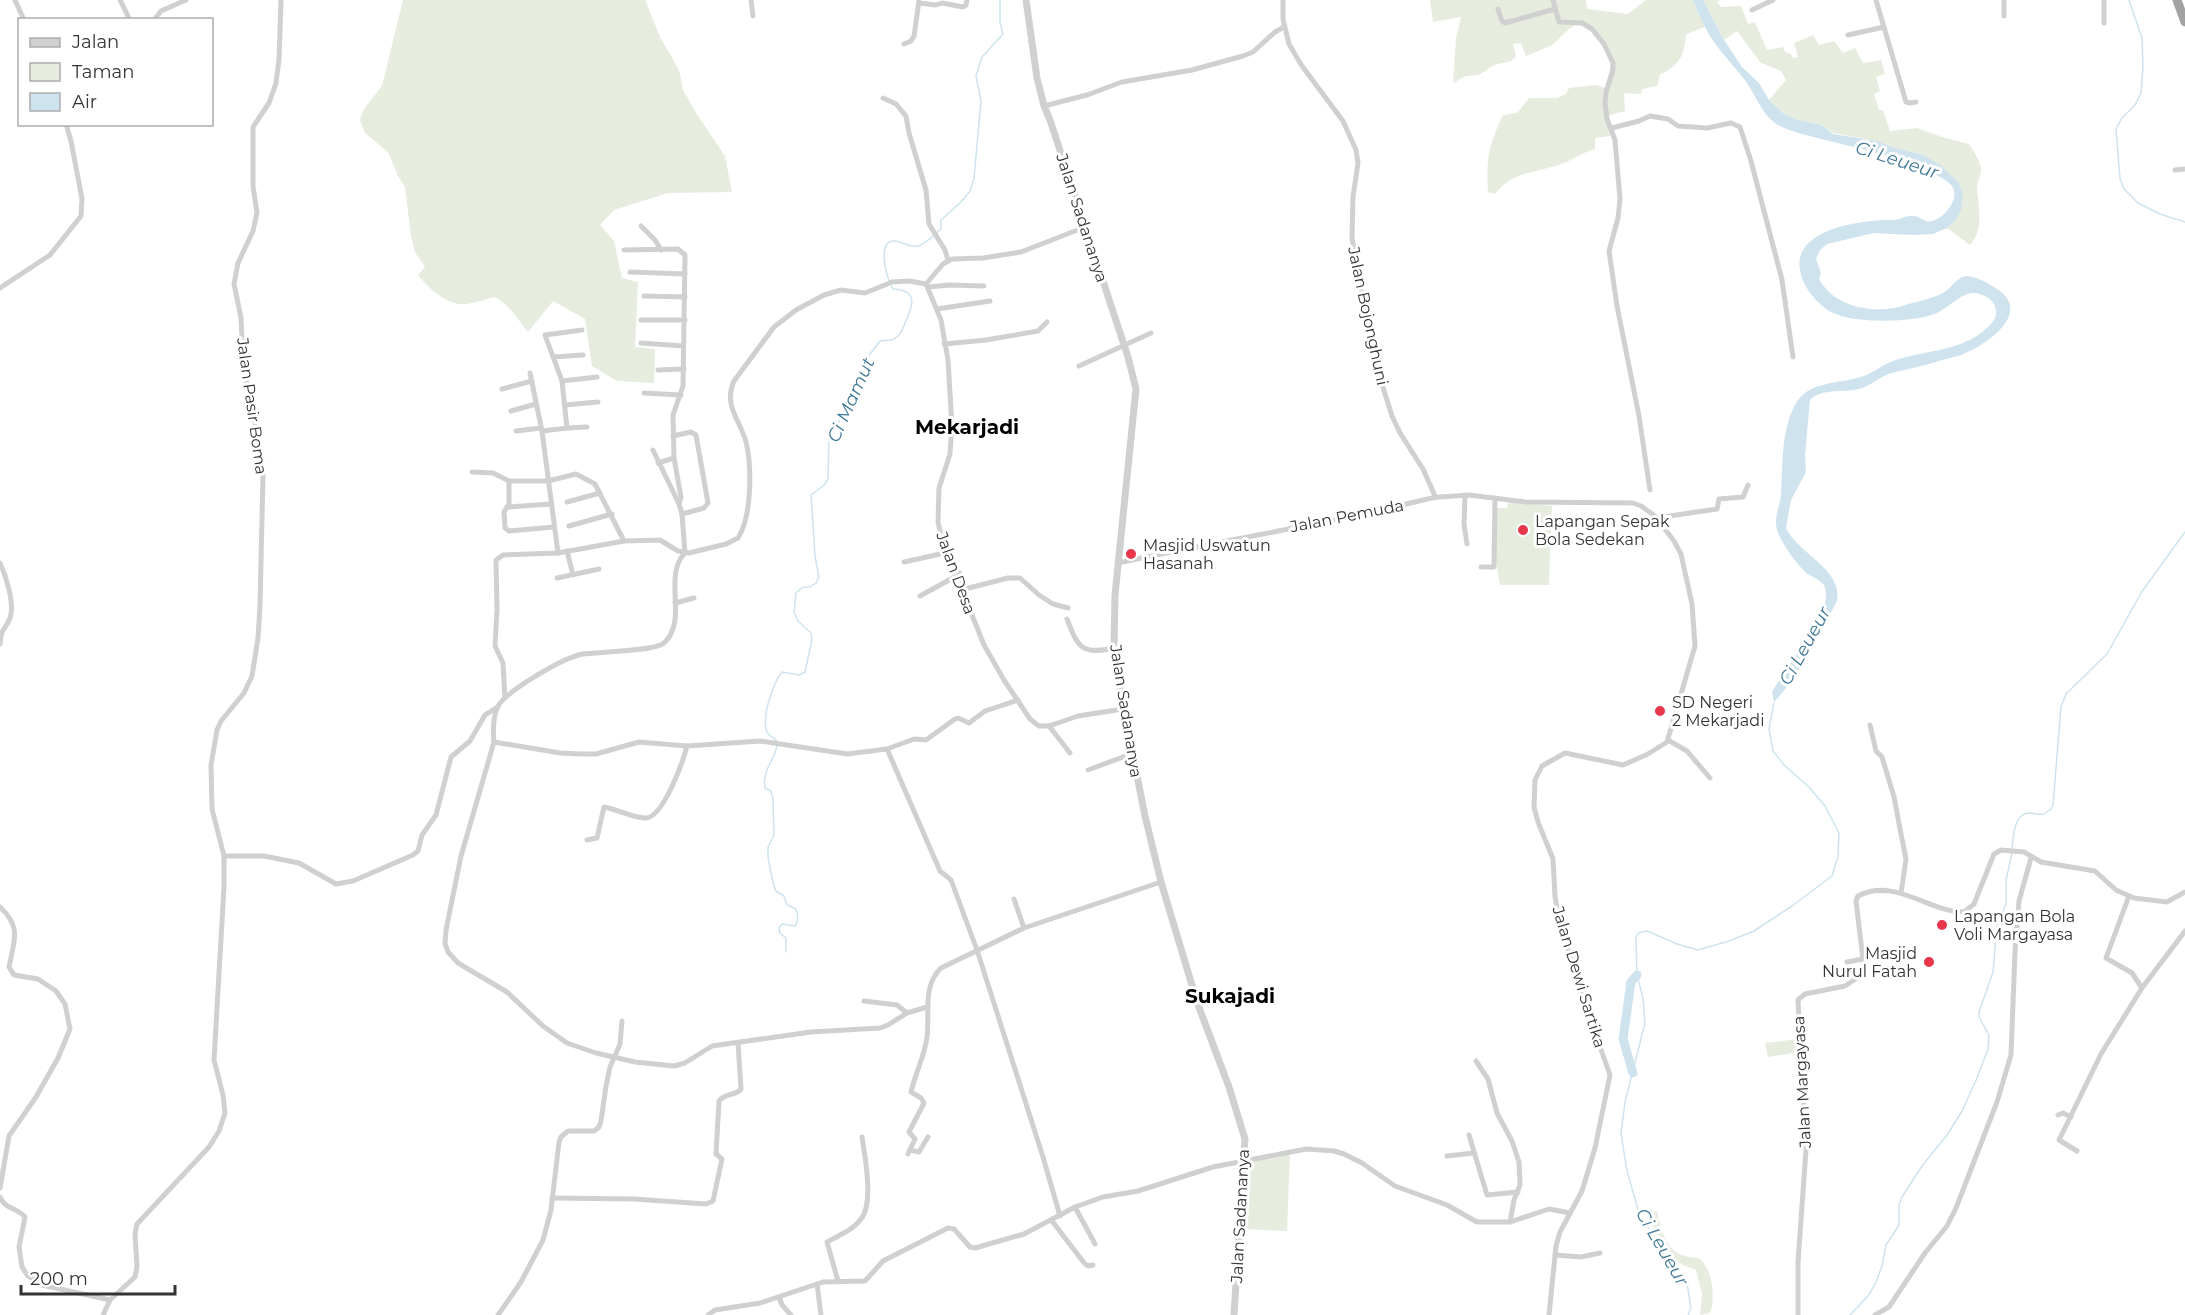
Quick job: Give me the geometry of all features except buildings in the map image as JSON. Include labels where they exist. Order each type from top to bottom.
[{"type":"highway","points":[[2177,0],[2185,22]]},
{"type":"street","points":[[15,0],[23,18]]},
{"type":"street","points":[[120,0],[129,18]]},
{"type":"street","points":[[156,18],[174,2],[186,0]]},
{"type":"street","name":"Jalan Pasir Boma","points":[[110,1300],[135,1277],[137,1224],[210,1147],[223,1122],[225,1113],[214,1060],[223,919],[224,856],[212,809],[211,765],[217,730],[221,721],[244,693],[252,676],[260,606],[262,474],[262,457],[243,362],[241,318],[234,277],[243,249],[253,231],[256,213],[253,186],[254,127],[269,103],[276,83],[281,0]]},
{"type":"street","points":[[751,0],[753,16]]},
{"type":"street","points":[[904,44],[911,41],[914,36],[919,1],[963,7],[966,6],[967,0]]},
{"type":"street","name":"Jalan Sadananya","points":[[1026,0],[1037,78],[1044,106],[1132,369],[1136,397],[1118,563],[1114,648],[1131,754],[1161,882],[1197,1002],[1242,1127],[1245,1148],[1234,1315]]},
{"type":"street","name":"Jalan Bojonghuni","points":[[1283,0],[1284,27],[1289,44],[1343,121],[1356,150],[1358,163],[1353,197],[1352,238],[1380,378],[1400,433],[1423,470],[1435,496]]},
{"type":"street","points":[[1553,0],[1559,22],[1582,23],[1598,35],[1610,56],[1613,70],[1605,103],[1607,119],[1615,140],[1620,200],[1618,218],[1609,251],[1650,490]]},
{"type":"street","points":[[1752,10],[1773,0]]},
{"type":"street","points":[[1876,0],[1906,102],[1916,102]]},
{"type":"street","points":[[2004,0],[2004,16]]},
{"type":"street","points":[[2104,0],[2104,23]]},
{"type":"street","points":[[1498,9],[1504,23],[1555,9]]},
{"type":"street","points":[[1044,106],[1087,95],[1122,82],[1192,70],[1243,56],[1252,52],[1284,27]]},
{"type":"street","points":[[1848,35],[1884,27]]},
{"type":"street","points":[[883,98],[896,104],[906,116],[926,190],[928,219],[948,260]]},
{"type":"street","points":[[1612,129],[1650,116],[1668,119],[1678,126],[1707,128],[1734,123],[1740,127],[1782,280],[1793,357]]},
{"type":"street","points":[[0,288],[50,255],[81,216],[82,199],[67,126]]},
{"type":"street","points":[[2175,170],[2185,169]]},
{"type":"street","points":[[641,226],[661,250]]},
{"type":"street","points":[[927,286],[948,260],[1022,252],[1085,227]]},
{"type":"street","points":[[624,250],[678,249],[684,252],[684,369],[681,395],[673,415],[674,458],[681,496],[679,504]]},
{"type":"street","points":[[630,272],[685,274]]},
{"type":"street","points":[[224,856],[264,856],[299,863],[336,885],[353,881],[418,852],[422,835],[436,815],[451,757],[470,741],[485,716],[498,707],[505,698],[541,673],[577,656],[661,646],[670,634],[675,614],[676,568],[680,558],[685,553],[726,544],[738,538],[748,500],[749,462],[746,442],[731,408],[729,396],[734,381],[774,327],[824,295],[841,290],[865,292],[890,283],[909,281],[927,286],[984,286]]},
{"type":"street","name":"Jalan Desa","points":[[927,286],[937,309],[948,360],[952,426],[950,454],[939,488],[938,518],[945,553],[960,574],[984,645],[1034,724],[1049,726]]},
{"type":"street","points":[[644,296],[685,297]]},
{"type":"street","points":[[937,309],[990,301]]},
{"type":"street","points":[[641,320],[685,320]]},
{"type":"street","points":[[944,344],[1038,331],[1042,330],[1047,322]]},
{"type":"street","points":[[567,428],[562,381],[545,339],[546,334],[582,330]]},
{"type":"street","points":[[1079,366],[1150,333]]},
{"type":"street","points":[[641,343],[683,346]]},
{"type":"street","points":[[553,357],[583,356]]},
{"type":"street","points":[[658,369],[684,369]]},
{"type":"street","points":[[530,373],[541,429],[558,553]]},
{"type":"street","points":[[562,381],[597,377]]},
{"type":"street","points":[[502,389],[532,381]]},
{"type":"street","points":[[644,393],[681,395]]},
{"type":"street","points":[[565,405],[598,402]]},
{"type":"street","points":[[512,411],[536,404]]},
{"type":"street","points":[[516,431],[587,427]]},
{"type":"street","points":[[673,436],[692,432],[696,435],[708,503],[704,508],[682,514]]},
{"type":"street","points":[[653,450],[679,504],[685,553]]},
{"type":"street","points":[[658,463],[674,458]]},
{"type":"street","points":[[472,472],[493,473],[509,481],[548,481],[576,474],[592,481],[612,514],[624,541]]},
{"type":"street","points":[[509,481],[509,507]]},
{"type":"street","points":[[1656,518],[1718,509],[1719,499],[1743,497],[1748,485]]},
{"type":"street","points":[[567,502],[600,493]]},
{"type":"street","points":[[1435,496],[1465,495],[1560,504],[1633,503],[1641,506],[1656,518],[1681,554],[1690,590],[1695,630],[1695,646],[1689,671],[1668,740],[1687,751],[1710,778]]},
{"type":"street","points":[[1465,495],[1464,524],[1467,544]]},
{"type":"street","name":"Jalan Pemuda","points":[[1118,563],[1374,512],[1435,496]]},
{"type":"street","points":[[1481,567],[1494,567],[1495,498]]},
{"type":"street","points":[[551,504],[506,508],[505,528],[509,531],[554,527]]},
{"type":"street","points":[[569,526],[612,514]]},
{"type":"street","points":[[505,698],[503,663],[495,646],[496,560],[503,555],[558,553],[624,541],[660,540],[685,553]]},
{"type":"street","points":[[567,551],[573,575]]},
{"type":"street","points":[[904,562],[945,553]]},
{"type":"street","points":[[0,563],[9,585],[10,616],[2,630],[0,644]]},
{"type":"street","points":[[557,578],[599,569]]},
{"type":"street","points":[[920,596],[960,574]]},
{"type":"street","points":[[965,589],[1008,578],[1020,578],[1053,604],[1068,608]]},
{"type":"street","points":[[675,603],[694,598]]},
{"type":"street","points":[[1067,620],[1079,645],[1084,650],[1098,652],[1114,648]]},
{"type":"street","points":[[494,742],[580,754],[610,751],[631,743],[687,746],[741,741],[847,754],[887,748],[914,739],[926,741],[955,719],[969,723],[985,711],[1018,700]]},
{"type":"street","points":[[498,707],[494,742],[456,875],[445,943],[448,952],[458,963],[507,992],[543,1026],[567,1043],[596,1053],[669,1067],[685,1063],[712,1046],[811,1032],[880,1028],[907,1013],[927,1008]]},
{"type":"street","points":[[1070,753],[1049,726],[1077,716],[1123,709]]},
{"type":"street","points":[[1870,725],[1876,751],[1882,756],[1894,797],[1906,859],[1901,893]]},
{"type":"street","name":"Jalan Dewi Sartika","points":[[1549,1315],[1555,1255],[1560,1232],[1582,1191],[1594,1152],[1610,1076],[1576,979],[1558,913],[1553,859],[1534,807],[1535,780],[1542,766],[1565,753],[1623,765],[1648,754],[1664,745],[1668,740]]},
{"type":"street","points":[[587,840],[597,838],[604,807],[645,818],[656,814],[681,768],[687,746]]},
{"type":"street","points":[[887,748],[939,871],[951,880],[1044,1157],[1060,1216]]},
{"type":"street","points":[[1088,770],[1131,754]]},
{"type":"street","points":[[1846,962],[1863,959],[1857,897],[1884,891],[1901,893],[1943,908],[1967,910],[1974,904],[1994,854],[2001,850],[2026,852],[2031,858],[2055,866],[2095,871],[2116,890],[2128,896],[2167,902],[2185,892]]},
{"type":"street","points":[[1875,1315],[1885,1311],[1891,1305],[1925,1252],[1947,1226],[1997,1102],[2011,1055],[2015,952],[2020,897],[2031,858]]},
{"type":"street","points":[[927,1137],[919,1152],[909,1152],[915,1138],[909,1132],[924,1103],[921,1098],[910,1092],[927,1038],[927,1008],[935,974],[941,968],[1024,928],[1161,882]]},
{"type":"street","points":[[2128,896],[2106,956],[2136,977],[2142,988]]},
{"type":"street","points":[[1014,899],[1024,928]]},
{"type":"street","points":[[0,907],[12,919],[15,929],[10,971],[17,976],[38,979],[54,988],[64,1004],[70,1029],[58,1058],[36,1097],[9,1136],[0,1188]]},
{"type":"street","points":[[2077,1151],[2059,1140],[2102,1054],[2142,988],[2185,931]]},
{"type":"street","name":"Jalan Margayasa","points":[[1798,1315],[1798,1262],[1806,1150],[1798,1000],[1805,994],[1848,984],[1863,974],[1863,959]]},
{"type":"street","points":[[864,1001],[897,1005],[907,1013]]},
{"type":"street","points":[[498,1315],[521,1282],[546,1233],[560,1139],[568,1131],[594,1131],[598,1127],[609,1072],[620,1044],[622,1021]]},
{"type":"street","points":[[552,1198],[634,1199],[706,1204],[712,1200],[722,1159],[716,1154],[719,1101],[722,1097],[737,1093],[741,1089],[738,1043]]},
{"type":"street","points":[[1476,1061],[1488,1079],[1497,1113],[1512,1141],[1519,1162],[1521,1182],[1510,1222]]},
{"type":"street","points":[[2058,1115],[2063,1113],[2071,1117]]},
{"type":"street","points":[[1469,1135],[1487,1196],[1518,1192]]},
{"type":"street","points":[[838,1281],[827,1245],[860,1221],[864,1215],[868,1198],[862,1137]]},
{"type":"street","points":[[708,1315],[715,1311],[760,1303],[817,1284],[865,1281],[883,1261],[948,1228],[956,1230],[973,1248],[1024,1234],[1075,1208],[1103,1197],[1138,1191],[1186,1174],[1244,1160],[1306,1149],[1334,1151],[1362,1163],[1395,1186],[1459,1210],[1472,1221],[1510,1222],[1549,1209],[1570,1213]]},
{"type":"street","points":[[1447,1156],[1474,1153]]},
{"type":"street","points":[[0,1197],[7,1208],[21,1212],[25,1217],[19,1247],[22,1267],[30,1278],[42,1285],[110,1300],[103,1315]]},
{"type":"street","points":[[1075,1208],[1095,1244]]},
{"type":"street","points":[[1052,1221],[1085,1264],[1093,1265]]},
{"type":"street","points":[[1555,1255],[1578,1257],[1600,1253]]},
{"type":"street","points":[[817,1284],[821,1315]]},
{"type":"street","points":[[779,1297],[784,1308],[791,1315]]},
{"type":"green space","points":[[403,0],[645,0],[660,37],[679,70],[683,90],[725,156],[732,192],[668,193],[614,210],[600,225],[614,241],[622,278],[638,282],[635,347],[655,349],[654,383],[617,381],[592,366],[585,319],[553,301],[528,332],[509,308],[495,297],[466,304],[452,302],[433,291],[418,275],[425,267],[415,252],[411,236],[405,187],[388,152],[365,133],[360,120],[364,109],[382,86]]},
{"type":"green space","points":[[1430,0],[1586,0],[1587,9],[1628,14],[1646,0],[1693,0],[1705,27],[1686,34],[1680,59],[1660,75],[1657,86],[1642,89],[1641,94],[1624,93],[1625,111],[1606,116],[1610,136],[1595,138],[1595,149],[1564,163],[1518,176],[1502,186],[1495,194],[1488,192],[1488,161],[1494,135],[1503,115],[1517,113],[1529,98],[1557,98],[1566,94],[1569,88],[1596,85],[1606,88],[1612,57],[1596,31],[1581,21],[1551,46],[1526,56],[1521,43],[1513,44],[1516,56],[1511,61],[1494,65],[1479,75],[1466,76],[1453,83],[1456,38],[1461,17],[1433,22]]},
{"type":"green space","points":[[1703,0],[1720,0],[1717,2],[1721,7],[1741,6],[1748,24],[1755,22],[1767,50],[1783,47],[1785,52],[1791,54],[1793,58],[1798,57],[1794,43],[1813,35],[1819,45],[1834,41],[1843,53],[1855,48],[1863,63],[1881,60],[1885,74],[1876,77],[1880,91],[1874,94],[1879,110],[1883,110],[1890,131],[1917,128],[1969,144],[1978,159],[1981,171],[1977,187],[1979,224],[1975,238],[1970,245],[1947,228],[1955,220],[1963,194],[1924,155],[1877,141],[1833,133],[1822,125],[1798,120],[1784,114],[1769,100],[1786,80],[1781,71],[1761,63],[1737,31],[1724,40]]},
{"type":"green space","name":"Lapangan Sepak Bola Sedekan","points":[[1508,502],[1552,506],[1549,585],[1500,585],[1494,551],[1496,508],[1507,508]]},
{"type":"green space","points":[[1798,1039],[1799,1052],[1768,1057],[1765,1043]]},
{"type":"green space","points":[[1290,1154],[1287,1231],[1241,1229],[1248,1160]]},
{"type":"green space","points":[[1657,1211],[1668,1244],[1678,1253],[1700,1259],[1704,1264],[1713,1292],[1710,1313],[1700,1315],[1702,1294],[1696,1270],[1677,1261],[1657,1235],[1647,1213]]},
{"type":"water","points":[[1693,0],[1703,0],[1724,40],[1742,67],[1759,83],[1769,100],[1784,114],[1798,120],[1822,125],[1833,134],[1877,141],[1924,155],[1940,165],[1959,183],[1963,194],[1961,210],[1955,221],[1947,228],[1933,234],[1874,233],[1827,244],[1820,250],[1816,259],[1821,273],[1819,279],[1831,294],[1857,307],[1889,309],[1939,295],[1964,276],[1968,276],[1997,289],[2007,298],[2010,308],[2008,318],[2002,328],[1971,351],[1891,373],[1859,389],[1819,394],[1810,400],[1805,455],[1806,472],[1791,500],[1786,528],[1800,546],[1827,571],[1837,590],[1837,601],[1801,667],[1774,702],[1772,692],[1813,629],[1825,603],[1826,593],[1824,585],[1807,574],[1791,555],[1780,538],[1776,526],[1781,496],[1785,438],[1794,407],[1800,398],[1815,387],[1864,376],[1888,363],[1965,342],[1990,325],[1996,310],[1987,297],[1971,293],[1962,296],[1937,313],[1914,319],[1884,321],[1841,316],[1826,309],[1816,299],[1807,288],[1800,270],[1801,256],[1807,244],[1819,235],[1849,224],[1897,220],[1910,216],[1927,221],[1936,220],[1945,214],[1951,205],[1953,189],[1949,182],[1912,164],[1797,132],[1774,122],[1714,42]]},
{"type":"waterway","name":"Ci Mamut","points":[[889,281],[884,257],[884,251],[889,242],[895,241],[913,246],[924,243],[941,229],[941,220],[970,191],[974,178],[981,101],[976,76],[982,57],[1003,34],[1000,22],[1000,0]]},
{"type":"waterway","points":[[2129,0],[2142,38],[2143,66],[2141,93],[2135,105],[2122,118],[2116,129],[2120,179],[2124,189],[2138,203],[2160,214],[2185,222]]},
{"type":"waterway","name":"Ci Leueur","points":[[1870,150],[1903,160]]},
{"type":"waterway","name":"Ci Mamut","points":[[777,741],[768,733],[766,726],[772,692],[782,672],[799,675],[805,672],[812,639],[811,633],[798,621],[794,612],[796,593],[803,587],[810,587],[816,583],[819,577],[815,556],[811,495],[828,479],[829,442],[870,354],[880,341],[892,340],[898,336],[908,317],[912,305],[910,296],[907,292],[893,289],[891,286]]},
{"type":"waterway","points":[[2012,848],[2015,827],[2020,817],[2029,813],[2044,814],[2053,805],[2061,707],[2066,694],[2107,654],[2141,593],[2185,532]]},
{"type":"waterway","name":"Ci Leueur","points":[[1688,1315],[1691,1308],[1687,1283],[1660,1247],[1639,1213],[1627,1171],[1621,1134],[1625,1102],[1645,1023],[1643,998],[1637,975],[1636,938],[1638,933],[1647,931],[1698,950],[1729,941],[1754,931],[1832,876],[1838,856],[1839,833],[1825,806],[1773,751],[1769,729],[1774,703]]},
{"type":"waterway","name":"Ci Mamut","points":[[777,746],[765,776],[765,788],[771,791],[773,799],[774,835],[768,847],[768,857],[776,891],[784,896],[787,905],[796,909],[798,916],[795,926],[782,924],[779,928],[780,933],[786,938],[786,952]]},
{"type":"waterway","points":[[1850,1315],[1869,1295],[1876,1282],[1886,1245],[1899,1225],[1899,1205],[1902,1197],[1962,1111],[1988,1049],[1989,1035],[1979,1017],[1979,1012],[1993,972],[1997,926],[2006,904],[2006,880],[2012,853]]},
{"type":"waterway","name":"Ci Leueur","points":[[1633,1073],[1623,1039],[1631,982],[1637,975]]},
{"type":"place","name":"Lapangan Sepak Bola Sedekan","points":[[1523,530]]},
{"type":"place","name":"Masjid Uswatun Hasanah","points":[[1131,554]]},
{"type":"place","name":"SD Negeri 2 Mekarjadi","points":[[1660,711]]},
{"type":"place","name":"Lapangan Bola Voli Margayasa","points":[[1942,925]]},
{"type":"place","name":"Masjid Nurul Fatah","points":[[1929,962]]},
{"type":"district","name":"Mekarjadi","points":[[967,427]]},
{"type":"district","name":"Sukajadi","points":[[1230,996]]}]
